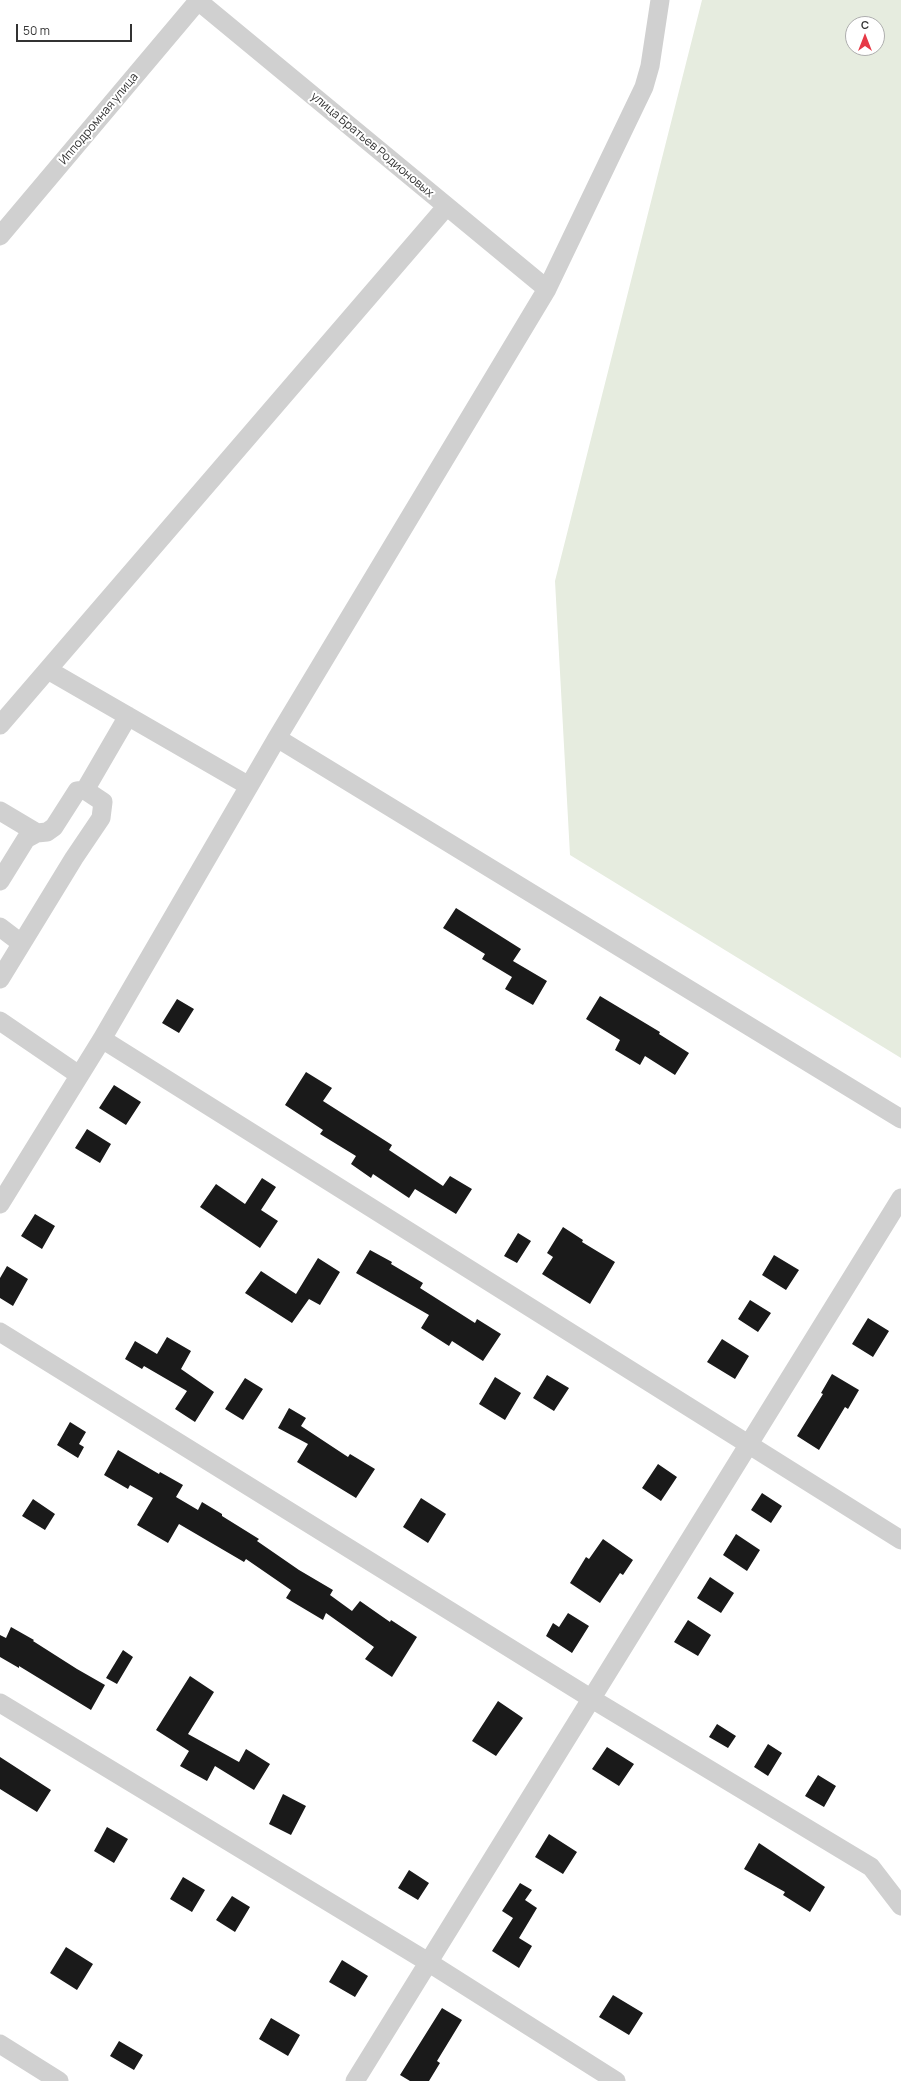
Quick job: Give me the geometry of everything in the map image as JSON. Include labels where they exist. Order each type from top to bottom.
[{"type":"street","points":[[0,1204],[102,1039],[277,738],[547,289],[644,87],[650,66],[660,0]]},
{"type":"street","name":"улица Братьев Родионовых","points":[[206,3],[446,207],[547,289]]},
{"type":"street","name":"Ипподромная улица","points":[[0,236],[206,3]]},
{"type":"street","points":[[0,725],[446,207]]},
{"type":"street","points":[[48,670],[249,786]]},
{"type":"street","points":[[85,790],[128,716]]},
{"type":"street","points":[[277,738],[901,1119]]},
{"type":"street","points":[[0,881],[26,839],[37,833],[47,832],[54,827],[77,791],[85,790],[103,802],[101,818],[21,943],[0,979]]},
{"type":"street","points":[[0,810],[37,833]]},
{"type":"street","points":[[0,927],[21,943]]},
{"type":"street","points":[[0,1021],[79,1075]]},
{"type":"street","points":[[102,1039],[901,1540]]},
{"type":"street","points":[[355,2081],[901,1198]]},
{"type":"street","points":[[0,1332],[592,1699],[870,1868],[901,1906]]},
{"type":"street","points":[[0,1703],[428,1962],[616,2081]]},
{"type":"street","points":[[0,2044],[59,2081]]},
{"type":"shaded area","points":[[702,0],[901,0],[901,1058],[570,855],[555,581]]},
{"type":"building","points":[[456,908],[521,949],[513,961],[547,981],[533,1005],[505,989],[512,977],[482,959],[485,954],[443,928]]},
{"type":"building","points":[[600,996],[660,1032],[659,1034],[689,1053],[675,1075],[645,1056],[640,1065],[615,1050],[620,1040],[586,1019]]},
{"type":"building","points":[[177,999],[194,1009],[179,1033],[162,1023]]},
{"type":"building","points":[[306,1072],[332,1088],[323,1101],[392,1145],[389,1150],[443,1186],[450,1176],[472,1189],[456,1214],[415,1189],[409,1198],[373,1174],[371,1178],[351,1164],[356,1156],[320,1134],[323,1130],[285,1105]]},
{"type":"building","points":[[114,1085],[141,1102],[126,1125],[99,1108]]},
{"type":"building","points":[[87,1129],[111,1144],[100,1163],[75,1148]]},
{"type":"building","points":[[262,1178],[276,1187],[261,1210],[278,1221],[260,1248],[200,1207],[216,1184],[245,1204]]},
{"type":"building","points":[[35,1214],[55,1226],[42,1249],[21,1236]]},
{"type":"building","points":[[563,1227],[583,1240],[582,1242],[615,1262],[590,1304],[542,1274],[553,1257],[547,1253]]},
{"type":"building","points":[[518,1233],[531,1241],[517,1263],[504,1256]]},
{"type":"building","points":[[370,1250],[392,1262],[391,1264],[423,1283],[420,1288],[475,1323],[477,1319],[501,1334],[483,1361],[452,1341],[449,1346],[421,1328],[429,1315],[356,1273]]},
{"type":"building","points":[[774,1255],[799,1270],[786,1290],[762,1275]]},
{"type":"building","points":[[318,1258],[340,1272],[320,1305],[309,1299],[292,1323],[245,1293],[261,1271],[296,1294]]},
{"type":"building","points":[[7,1266],[28,1279],[13,1306],[0,1298],[0,1278]]},
{"type":"building","points":[[750,1300],[771,1313],[758,1332],[738,1319]]},
{"type":"building","points":[[868,1318],[889,1331],[873,1357],[852,1344]]},
{"type":"building","points":[[167,1337],[191,1351],[181,1369],[214,1392],[195,1422],[175,1409],[187,1391],[144,1366],[142,1369],[125,1359],[135,1341],[157,1354]]},
{"type":"building","points":[[722,1339],[749,1356],[735,1379],[707,1362]]},
{"type":"building","points":[[832,1374],[859,1390],[848,1409],[845,1407],[819,1450],[797,1436],[823,1394],[821,1393]]},
{"type":"building","points":[[547,1375],[569,1388],[554,1411],[533,1398]]},
{"type":"building","points":[[495,1377],[521,1393],[505,1420],[479,1404]]},
{"type":"building","points":[[245,1378],[263,1389],[243,1420],[225,1409]]},
{"type":"building","points":[[289,1408],[306,1418],[301,1426],[348,1457],[350,1454],[375,1469],[356,1498],[297,1462],[308,1444],[278,1428]]},
{"type":"building","points":[[70,1422],[86,1432],[79,1444],[84,1447],[78,1458],[57,1445]]},
{"type":"building","points":[[118,1450],[159,1474],[160,1472],[183,1485],[176,1497],[198,1510],[202,1502],[222,1514],[222,1516],[259,1539],[257,1541],[299,1570],[333,1590],[330,1595],[352,1611],[360,1601],[390,1622],[391,1620],[417,1637],[392,1677],[365,1659],[374,1647],[326,1613],[323,1620],[286,1598],[291,1590],[246,1559],[244,1562],[179,1524],[168,1543],[137,1525],[153,1498],[130,1485],[128,1489],[104,1475]]},
{"type":"building","points":[[658,1464],[677,1477],[661,1501],[642,1488]]},
{"type":"building","points":[[762,1493],[782,1506],[771,1523],[751,1510]]},
{"type":"building","points":[[421,1498],[446,1514],[428,1543],[403,1527]]},
{"type":"building","points":[[33,1499],[55,1514],[45,1530],[22,1516]]},
{"type":"building","points":[[736,1534],[760,1550],[747,1571],[723,1555]]},
{"type":"building","points":[[603,1539],[633,1560],[623,1575],[620,1573],[600,1603],[570,1583],[586,1557],[589,1559]]},
{"type":"building","points":[[710,1577],[734,1593],[721,1613],[697,1598]]},
{"type":"building","points":[[568,1613],[589,1626],[572,1653],[546,1636],[553,1623],[559,1627]]},
{"type":"building","points":[[688,1620],[711,1635],[698,1656],[674,1642]]},
{"type":"building","points":[[11,1627],[105,1685],[91,1710],[19,1666],[19,1668],[0,1657],[0,1635],[6,1638]]},
{"type":"building","points":[[123,1650],[133,1657],[117,1684],[106,1678]]},
{"type":"building","points":[[190,1676],[214,1692],[188,1734],[239,1762],[246,1749],[270,1764],[254,1790],[215,1766],[207,1781],[180,1766],[189,1751],[156,1730]]},
{"type":"building","points":[[498,1701],[523,1718],[496,1756],[472,1741]]},
{"type":"building","points":[[717,1724],[736,1736],[728,1748],[709,1737]]},
{"type":"building","points":[[768,1744],[782,1753],[768,1776],[754,1767]]},
{"type":"building","points":[[607,1747],[634,1764],[619,1786],[592,1769]]},
{"type":"building","points":[[0,1757],[51,1790],[37,1812],[0,1789]]},
{"type":"building","points":[[818,1775],[836,1786],[824,1807],[805,1796]]},
{"type":"building","points":[[283,1794],[306,1806],[291,1835],[269,1824]]},
{"type":"building","points":[[107,1827],[128,1839],[114,1863],[94,1851]]},
{"type":"building","points":[[549,1834],[577,1852],[563,1874],[535,1857]]},
{"type":"building","points":[[759,1843],[825,1887],[810,1912],[783,1895],[785,1892],[744,1869]]},
{"type":"building","points":[[409,1870],[429,1883],[418,1900],[398,1888]]},
{"type":"building","points":[[183,1877],[205,1890],[192,1912],[170,1899]]},
{"type":"building","points":[[520,1883],[532,1890],[525,1900],[537,1908],[519,1938],[532,1946],[519,1968],[492,1951],[513,1918],[502,1911]]},
{"type":"building","points":[[232,1896],[250,1907],[235,1932],[216,1920]]},
{"type":"building","points":[[66,1947],[93,1964],[77,1990],[50,1973]]},
{"type":"building","points":[[342,1960],[368,1976],[355,1997],[329,1982]]},
{"type":"building","points":[[613,1995],[643,2013],[629,2035],[599,2017]]},
{"type":"building","points":[[442,2008],[462,2020],[437,2061],[440,2063],[429,2081],[410,2081],[400,2075]]},
{"type":"building","points":[[271,2018],[300,2035],[288,2056],[259,2039]]},
{"type":"building","points":[[119,2041],[143,2055],[134,2070],[110,2056]]}]
